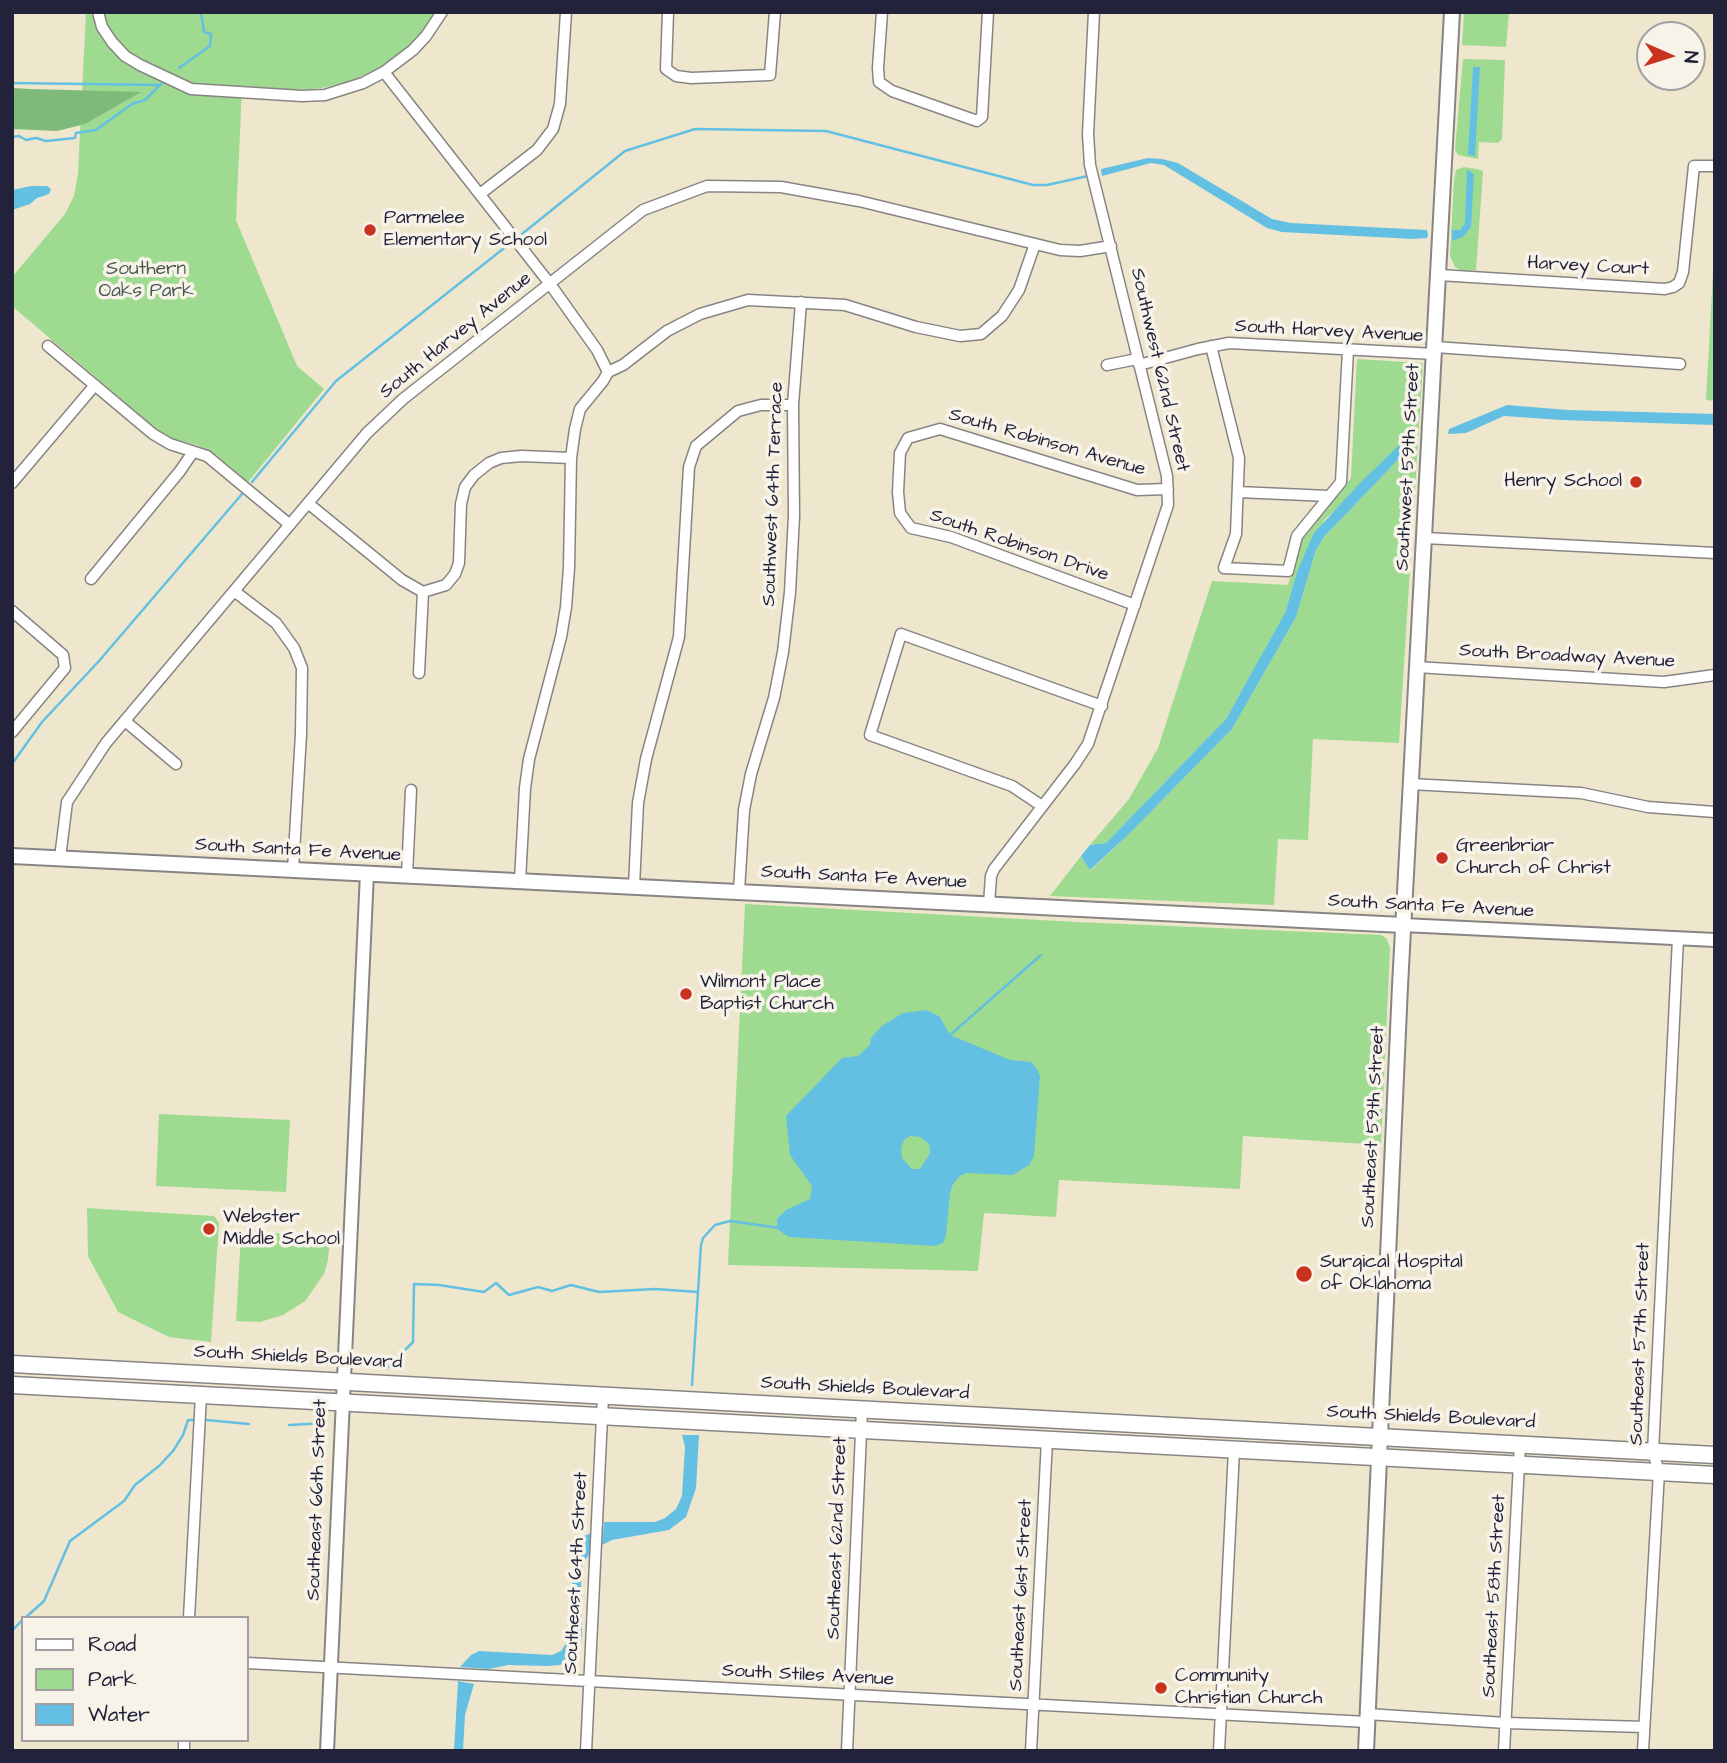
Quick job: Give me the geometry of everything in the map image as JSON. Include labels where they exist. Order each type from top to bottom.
[{"type":"main road","name":"Southwest 59th Street","points":[[1403,925],[1452,12]]},
{"type":"main road","name":"South Santa Fe Avenue","points":[[12,856],[1403,925]]},
{"type":"main road","name":"Southeast 59th Street","points":[[1366,1751],[1403,925]]},
{"type":"main road","name":"South Shields Boulevard","points":[[12,1364],[1715,1455]]},
{"type":"main road","points":[[12,1385],[1715,1475]]},
{"type":"main road","points":[[1118,1444],[1119,1423]]},
{"type":"street","points":[[98,12],[102,27],[125,56],[191,89],[302,96],[326,95],[363,83],[384,72],[426,36],[442,12]]},
{"type":"street","points":[[480,194],[537,149],[553,129],[560,104],[566,12]]},
{"type":"street","points":[[668,12],[667,69],[676,76],[691,78],[770,75],[775,12]]},
{"type":"street","points":[[881,12],[879,82],[892,91],[977,121],[982,117],[989,12]]},
{"type":"street","name":"Southwest 62nd Street","points":[[989,904],[994,869],[1082,755],[1102,706],[1166,515],[1168,489],[1088,150],[1094,12]]},
{"type":"street","points":[[384,72],[550,284],[597,349],[608,372]]},
{"type":"street","name":"Harvey Court","points":[[1439,275],[1665,289],[1674,287],[1679,283],[1683,272],[1695,166],[1715,166]]},
{"type":"street","name":"South Harvey Avenue","points":[[60,858],[67,802],[106,743],[367,433],[403,398],[643,210],[707,186],[781,187],[824,194],[1035,244],[1080,251],[1111,246]]},
{"type":"street","points":[[520,880],[529,760],[561,637],[566,607],[571,458],[580,409],[608,372],[623,365],[667,331],[700,314],[748,300],[845,305],[916,327],[960,336],[981,334],[1002,316],[1019,290],[1035,244]]},
{"type":"street","name":"Southwest 64th Terrace","points":[[739,891],[744,810],[751,774],[776,687],[790,592],[794,516],[793,405],[801,302]]},
{"type":"street","name":"South Harvey Avenue","points":[[1107,365],[1138,362],[1229,343],[1680,364]]},
{"type":"street","points":[[48,346],[153,435],[170,444],[207,456],[289,524]]},
{"type":"street","points":[[1211,346],[1239,458],[1236,534],[1224,568],[1288,571],[1297,536],[1341,482],[1348,350]]},
{"type":"street","points":[[12,483],[95,385]]},
{"type":"street","points":[[634,886],[638,803],[646,759],[679,637],[689,467],[696,446],[738,411],[761,405],[793,405]]},
{"type":"street","name":"South Robinson Avenue","points":[[899,470],[900,453],[908,438],[940,429],[1137,491],[1168,489]]},
{"type":"street","points":[[91,579],[193,452]]},
{"type":"street","points":[[309,504],[402,580],[423,592],[446,585],[455,574],[459,563],[461,504],[465,487],[474,475],[489,463],[501,458],[571,458]]},
{"type":"street","name":"South Robinson Drive","points":[[899,470],[900,513],[911,528],[976,545],[1135,605]]},
{"type":"street","points":[[1238,492],[1329,496]]},
{"type":"street","points":[[1425,538],[1715,553]]},
{"type":"street","points":[[234,592],[276,624],[295,648],[302,668],[293,870]]},
{"type":"street","points":[[419,673],[423,592]]},
{"type":"street","points":[[12,611],[63,655],[65,668],[12,732]]},
{"type":"street","points":[[1042,806],[1012,786],[870,735],[901,634],[1102,706]]},
{"type":"street","name":"South Broadway Avenue","points":[[1416,667],[1664,682],[1715,675]]},
{"type":"street","points":[[125,721],[176,764]]},
{"type":"street","points":[[1410,784],[1581,793],[1648,807],[1715,812]]},
{"type":"street","points":[[407,875],[411,790]]},
{"type":"street","name":"Southeast 66th Street","points":[[327,1751],[367,873]]},
{"type":"street","name":"South Santa Fe Avenue","points":[[1403,925],[1715,940]]},
{"type":"street","name":"Southeast 57th Street","points":[[1643,1751],[1659,1472],[1653,1452],[1678,938]]},
{"type":"street","points":[[189,1616],[201,1395]]},
{"type":"street","name":"Southeast 64th Street","points":[[586,1751],[603,1396]]},
{"type":"street","name":"Southeast 62nd Street","points":[[846,1751],[862,1410]]},
{"type":"street","name":"Southeast 61st Street","points":[[1031,1751],[1047,1440]]},
{"type":"street","name":"Southeast 58th Street","points":[[1504,1751],[1520,1444]]},
{"type":"street","points":[[1219,1751],[1234,1450]]},
{"type":"street","name":"South Stiles Avenue","points":[[248,1663],[1034,1705],[1644,1727]]},
{"type":"green space","name":"Southern Oaks Park","points":[[86,12],[436,12],[418,37],[401,53],[381,68],[350,81],[300,90],[242,88],[236,220],[297,366],[324,389],[248,482],[216,455],[159,431],[12,306],[12,277],[65,214],[74,196],[78,173]]},
{"type":"green space","points":[[1464,12],[1509,12],[1506,47],[1462,45]]},
{"type":"green space","points":[[1463,59],[1505,60],[1502,139],[1498,143],[1479,142],[1478,159],[1458,155],[1455,150]]},
{"type":"green space","points":[[12,88],[141,92],[85,124],[57,131],[12,129]]},
{"type":"green space","points":[[1464,167],[1483,172],[1476,270],[1463,271],[1455,267],[1450,256],[1454,180],[1456,170]]},
{"type":"green space","points":[[1715,236],[1715,401],[1706,400]]},
{"type":"green space","points":[[1357,359],[1423,363],[1399,743],[1313,739],[1308,840],[1278,839],[1274,905],[1050,896],[1081,856],[1091,870],[1232,729],[1296,617],[1316,550],[1324,537],[1413,444],[1325,519],[1297,572],[1285,613],[1275,634],[1226,719],[1106,843],[1090,845],[1129,799],[1158,748],[1212,581],[1288,585],[1302,540],[1351,478]]},
{"type":"green space","points":[[745,904],[1381,935],[1386,938],[1390,947],[1381,1145],[1243,1136],[1240,1189],[1059,1180],[1056,1217],[984,1213],[978,1271],[728,1265]]},
{"type":"green space","points":[[159,1114],[290,1120],[286,1192],[156,1186]]},
{"type":"green space","points":[[87,1208],[214,1216],[219,1223],[211,1342],[169,1337],[118,1312],[88,1256]]},
{"type":"green space","points":[[250,1232],[330,1236],[324,1274],[305,1301],[283,1315],[260,1322],[236,1321],[241,1236]]},
{"type":"water","points":[[1473,67],[1480,67],[1475,156],[1468,155]]},
{"type":"water","points":[[1148,158],[1178,163],[1272,219],[1291,223],[1427,230],[1428,235],[1427,238],[1413,239],[1282,232],[1267,228],[1164,165],[1151,163],[1102,176],[1101,169]]},
{"type":"water","points":[[1467,170],[1474,174],[1471,227],[1463,237],[1452,241],[1452,230],[1460,230],[1465,223]]},
{"type":"water","points":[[47,186],[51,189],[49,194],[12,210],[12,190]]},
{"type":"water","points":[[1507,405],[1568,410],[1715,414],[1715,425],[1504,416],[1466,433],[1448,434],[1449,429]]},
{"type":"water","points":[[1409,439],[1413,444],[1324,537],[1316,550],[1296,617],[1232,729],[1090,870],[1081,856],[1090,845],[1106,843],[1226,719],[1285,613],[1297,572],[1314,533],[1360,483],[1398,446]]},
{"type":"water","points":[[927,1010],[940,1017],[950,1035],[1010,1060],[1031,1062],[1040,1076],[1034,1156],[1029,1165],[1013,1175],[966,1173],[960,1176],[950,1193],[946,1235],[943,1243],[935,1246],[789,1237],[777,1229],[777,1219],[786,1210],[810,1199],[812,1186],[790,1155],[786,1116],[842,1058],[858,1056],[870,1045],[871,1038],[882,1026],[903,1013]],"holes":[[[910,1136],[920,1137],[929,1144],[930,1153],[920,1169],[912,1169],[902,1158],[901,1148],[904,1140]]]},
{"type":"water","points":[[682,1435],[699,1435],[696,1488],[686,1517],[669,1530],[612,1540],[602,1545],[604,1522],[655,1522],[676,1509],[682,1496],[685,1447]]},
{"type":"water","points":[[593,1532],[591,1553],[581,1569],[582,1636],[579,1651],[573,1659],[560,1665],[547,1666],[508,1665],[489,1669],[460,1667],[479,1651],[552,1655],[561,1651],[569,1639],[574,1553],[584,1536]]},
{"type":"water","points":[[458,1681],[474,1684],[465,1715],[463,1751],[454,1751]]},
{"type":"waterway","points":[[179,68],[210,46],[211,34],[204,32],[201,12]]},
{"type":"waterway","points":[[12,83],[159,85]]},
{"type":"waterway","points":[[12,137],[46,141],[75,138],[76,133],[96,130],[132,104],[145,100],[162,83]]},
{"type":"waterway","points":[[522,234],[625,151],[695,129],[826,131],[1033,185],[1047,185],[1088,176]]},
{"type":"waterway","points":[[252,482],[336,381],[508,245]]},
{"type":"waterway","points":[[12,764],[42,722],[99,661],[242,494]]},
{"type":"waterway","points":[[949,1036],[1041,955]]},
{"type":"waterway","points":[[692,1385],[703,1238],[715,1225],[730,1221],[780,1228]]},
{"type":"waterway","points":[[386,1369],[413,1342],[414,1284],[484,1292],[496,1283],[509,1295],[538,1287],[552,1291],[571,1285],[599,1292],[655,1289],[698,1292]]},
{"type":"waterway","points":[[27,1616],[44,1601],[70,1541],[124,1501],[135,1485],[173,1451],[188,1420],[193,1420]]},
{"type":"waterway","points":[[206,1420],[249,1424]]},
{"type":"waterway","points":[[289,1425],[327,1423]]},
{"type":"waterway","points":[[12,1631],[21,1621]]},
{"type":"place","name":"Parmelee Elementary School","points":[[370,230]]},
{"type":"place","name":"Henry School","points":[[1636,482]]},
{"type":"place","name":"Greenbriar Church of Christ","points":[[1442,858]]},
{"type":"place","name":"Wilmont Place Baptist Church","points":[[686,994]]},
{"type":"place","name":"Webster Middle School","points":[[209,1229]]},
{"type":"place","name":"Surgical Hospital of Oklahoma","points":[[1304,1274]]},
{"type":"place","name":"Community Christian Church","points":[[1161,1688]]}]
